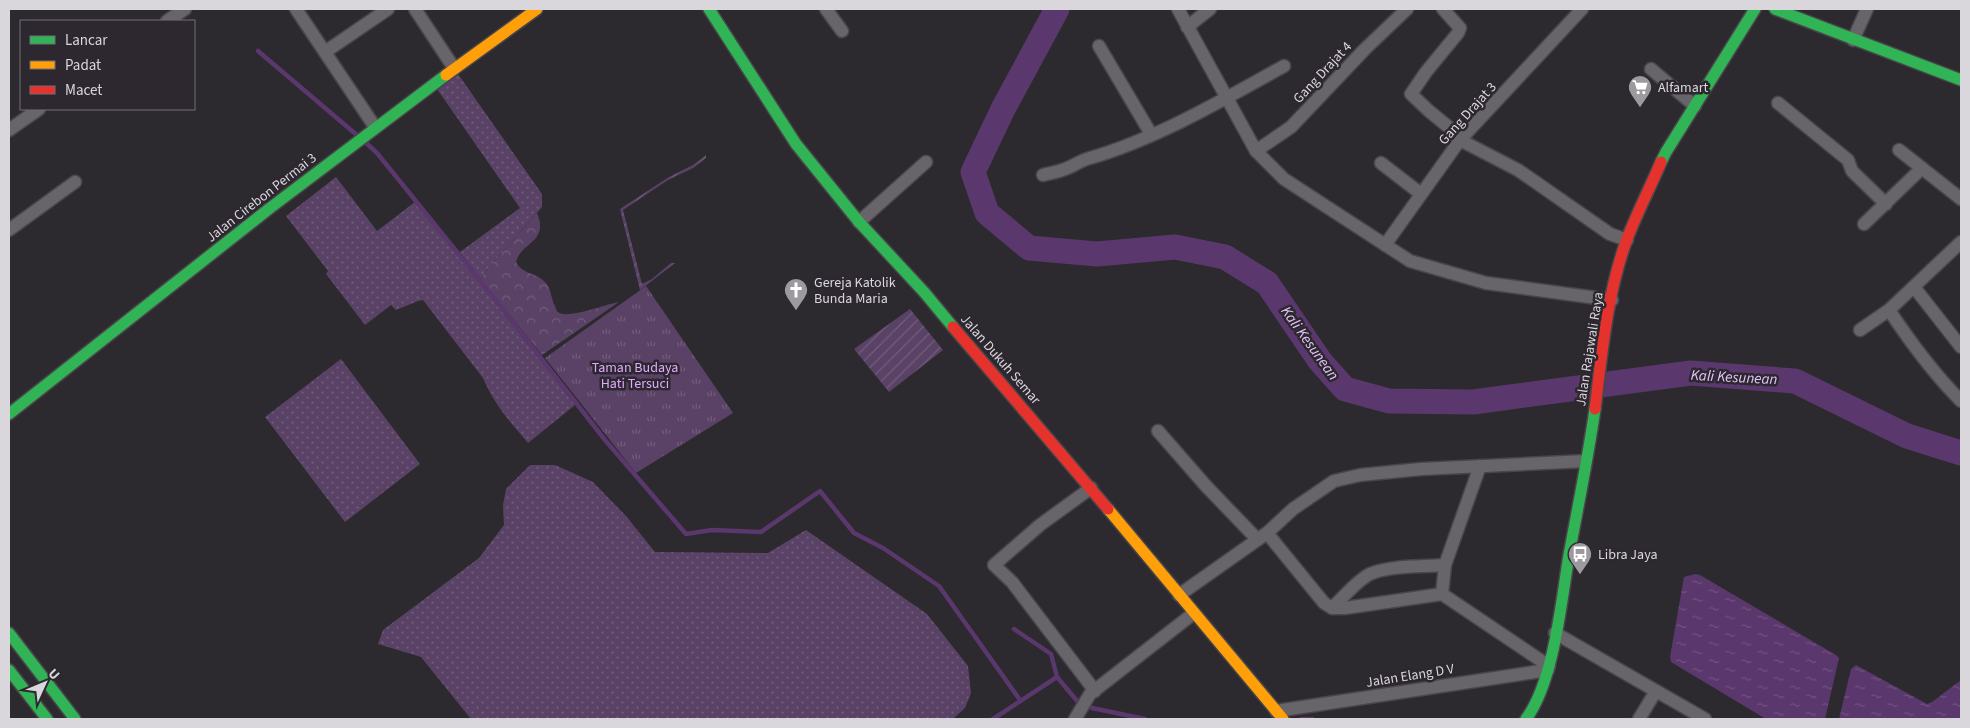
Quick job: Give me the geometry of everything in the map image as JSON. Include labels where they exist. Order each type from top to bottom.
[{"type":"main road","name":"Jalan Dukuh Semar","points":[[709,9],[796,144],[859,222],[924,292],[1091,488],[1280,715]]},
{"type":"main road","name":"Jalan Rajawali Raya","points":[[1526,719],[1535,707],[1542,692],[1548,668],[1586,461],[1605,334],[1616,278],[1627,240],[1666,152],[1755,9]]},
{"type":"main road","points":[[1775,9],[1961,80]]},
{"type":"main road","name":"Jalan Cirebon Permai 3","points":[[9,414],[142,307],[375,127],[533,10]]},
{"type":"main road","points":[[9,633],[75,719]]},
{"type":"main road","points":[[9,670],[47,719]]},
{"type":"street","points":[[296,9],[375,127]]},
{"type":"street","points":[[325,52],[388,9]]},
{"type":"street","points":[[415,9],[454,68]]},
{"type":"street","points":[[826,9],[842,31]]},
{"type":"street","points":[[1178,9],[1256,150],[1284,179],[1410,261],[1471,279],[1612,300]]},
{"type":"street","points":[[1187,27],[1210,9]]},
{"type":"street","name":"Gang Drajat 4","points":[[1256,150],[1291,127],[1365,49],[1407,9]]},
{"type":"street","points":[[1443,9],[1458,23],[1460,28],[1411,94],[1461,139],[1518,170],[1610,234],[1627,240]]},
{"type":"street","name":"Gang Drajat 3","points":[[1385,245],[1461,139],[1582,9]]},
{"type":"street","points":[[1853,40],[1867,9]]},
{"type":"street","points":[[168,20],[183,10]]},
{"type":"street","points":[[1099,46],[1151,134]]},
{"type":"street","points":[[1043,175],[1066,169],[1090,158],[1106,154],[1151,134],[1226,98],[1284,66]]},
{"type":"street","points":[[1651,69],[1695,106]]},
{"type":"street","points":[[1778,103],[1848,160],[1852,170],[1886,204]]},
{"type":"street","points":[[9,130],[38,110]]},
{"type":"street","points":[[1899,150],[1961,200]]},
{"type":"street","points":[[859,222],[926,162]]},
{"type":"street","points":[[1381,163],[1421,194]]},
{"type":"street","points":[[1864,224],[1922,168]]},
{"type":"street","points":[[9,230],[75,182]]},
{"type":"street","points":[[1860,330],[1889,310],[1958,251]]},
{"type":"street","points":[[1914,287],[1961,347]]},
{"type":"street","points":[[1889,310],[1922,358],[1961,401]]},
{"type":"street","points":[[1158,431],[1206,486],[1262,536],[1324,603],[1332,608],[1345,608],[1442,594],[1548,668]]},
{"type":"street","points":[[1179,595],[1262,536],[1293,509],[1334,481],[1360,475],[1421,469],[1586,461]]},
{"type":"street","points":[[1442,594],[1445,565],[1480,466]]},
{"type":"street","points":[[1091,488],[1040,525],[994,565],[1012,582],[1093,693]]},
{"type":"street","points":[[1332,608],[1360,581],[1371,574],[1394,569],[1445,565]]},
{"type":"street","points":[[1075,719],[1081,707],[1093,693],[1194,613]]},
{"type":"street","points":[[1555,633],[1705,719]]},
{"type":"street","name":"Jalan Elang D V","points":[[1280,715],[1548,668]]},
{"type":"street","points":[[1639,719],[1656,691]]},
{"type":"green space","points":[[458,74],[542,194],[542,207],[480,278],[460,252],[520,208],[437,89]]},
{"type":"green space","points":[[706,155],[706,158],[693,168],[668,180],[623,210],[642,284],[652,279],[671,263],[675,263],[640,290],[620,209],[669,177],[693,165]]},
{"type":"green space","points":[[336,177],[377,231],[415,202],[575,405],[528,443],[497,404],[483,378],[423,300],[396,310],[391,305],[365,325],[326,274],[328,271],[286,216]]},
{"type":"green space","points":[[537,213],[540,230],[533,241],[519,255],[516,262],[522,269],[540,278],[547,284],[557,312],[562,314],[578,313],[619,302],[542,355],[480,278]]},
{"type":"green space","name":"Taman Budaya Hati Tersuci","points":[[646,286],[733,413],[636,473],[545,358]]},
{"type":"green space","points":[[910,309],[943,350],[889,392],[854,349]]},
{"type":"green space","points":[[341,359],[420,464],[345,522],[265,417]]},
{"type":"green space","points":[[530,465],[555,465],[593,482],[626,516],[655,552],[768,553],[806,530],[927,614],[968,666],[971,693],[965,708],[953,719],[471,719],[421,657],[378,644],[383,630],[479,558],[504,525],[503,505],[506,489]]},
{"type":"water","points":[[1695,574],[1700,575],[1839,658],[1825,719],[1766,719],[1671,662],[1670,657],[1684,577]]},
{"type":"water","points":[[1856,665],[1927,704],[1961,680],[1961,719],[1839,719],[1851,669]]},
{"type":"waterway","name":"Kali Kesunean","points":[[1057,9],[1003,109],[973,172],[987,213],[1029,248],[1097,254],[1175,247],[1225,257],[1267,283],[1320,361],[1345,389],[1389,401],[1473,402],[1691,373],[1795,381],[1907,436],[1961,453]]},
{"type":"waterway","points":[[258,51],[358,136]]},
{"type":"waterway","points":[[364,141],[377,153],[487,289],[605,440],[686,534],[712,530],[761,532],[820,491],[854,533],[883,548],[939,586],[1020,700]]},
{"type":"waterway","points":[[1014,629],[1051,654],[1057,677]]},
{"type":"waterway","points":[[993,719],[1057,677],[1078,702],[1092,708],[1145,719]]},
{"type":"waterway","points":[[1301,719],[1312,719]]},
{"type":"traffic: fast","points":[[709,9],[796,144],[859,222],[924,292],[953,327]]},
{"type":"traffic: fast","points":[[1661,162],[1755,9]]},
{"type":"traffic: fast","points":[[1775,9],[1961,80]]},
{"type":"traffic: fast","points":[[9,414],[270,208],[446,75]]},
{"type":"traffic: fast","points":[[1526,719],[1536,703],[1550,663],[1555,641],[1595,409]]},
{"type":"traffic: fast","points":[[9,633],[75,719]]},
{"type":"traffic: fast","points":[[9,670],[47,719]]},
{"type":"traffic: slow","points":[[446,75],[537,9]]},
{"type":"traffic: slow","points":[[1108,509],[1283,719]]},
{"type":"traffic: jam","points":[[1595,409],[1606,323],[1620,260],[1627,239],[1661,162]]},
{"type":"traffic: jam","points":[[953,327],[1108,509]]},
{"type":"place","name":"Alfamart","points":[[1640,108]]},
{"type":"place","name":"Gereja Katolik Bunda Maria","points":[[796,311]]},
{"type":"place","name":"Libra Jaya","points":[[1580,575]]}]
